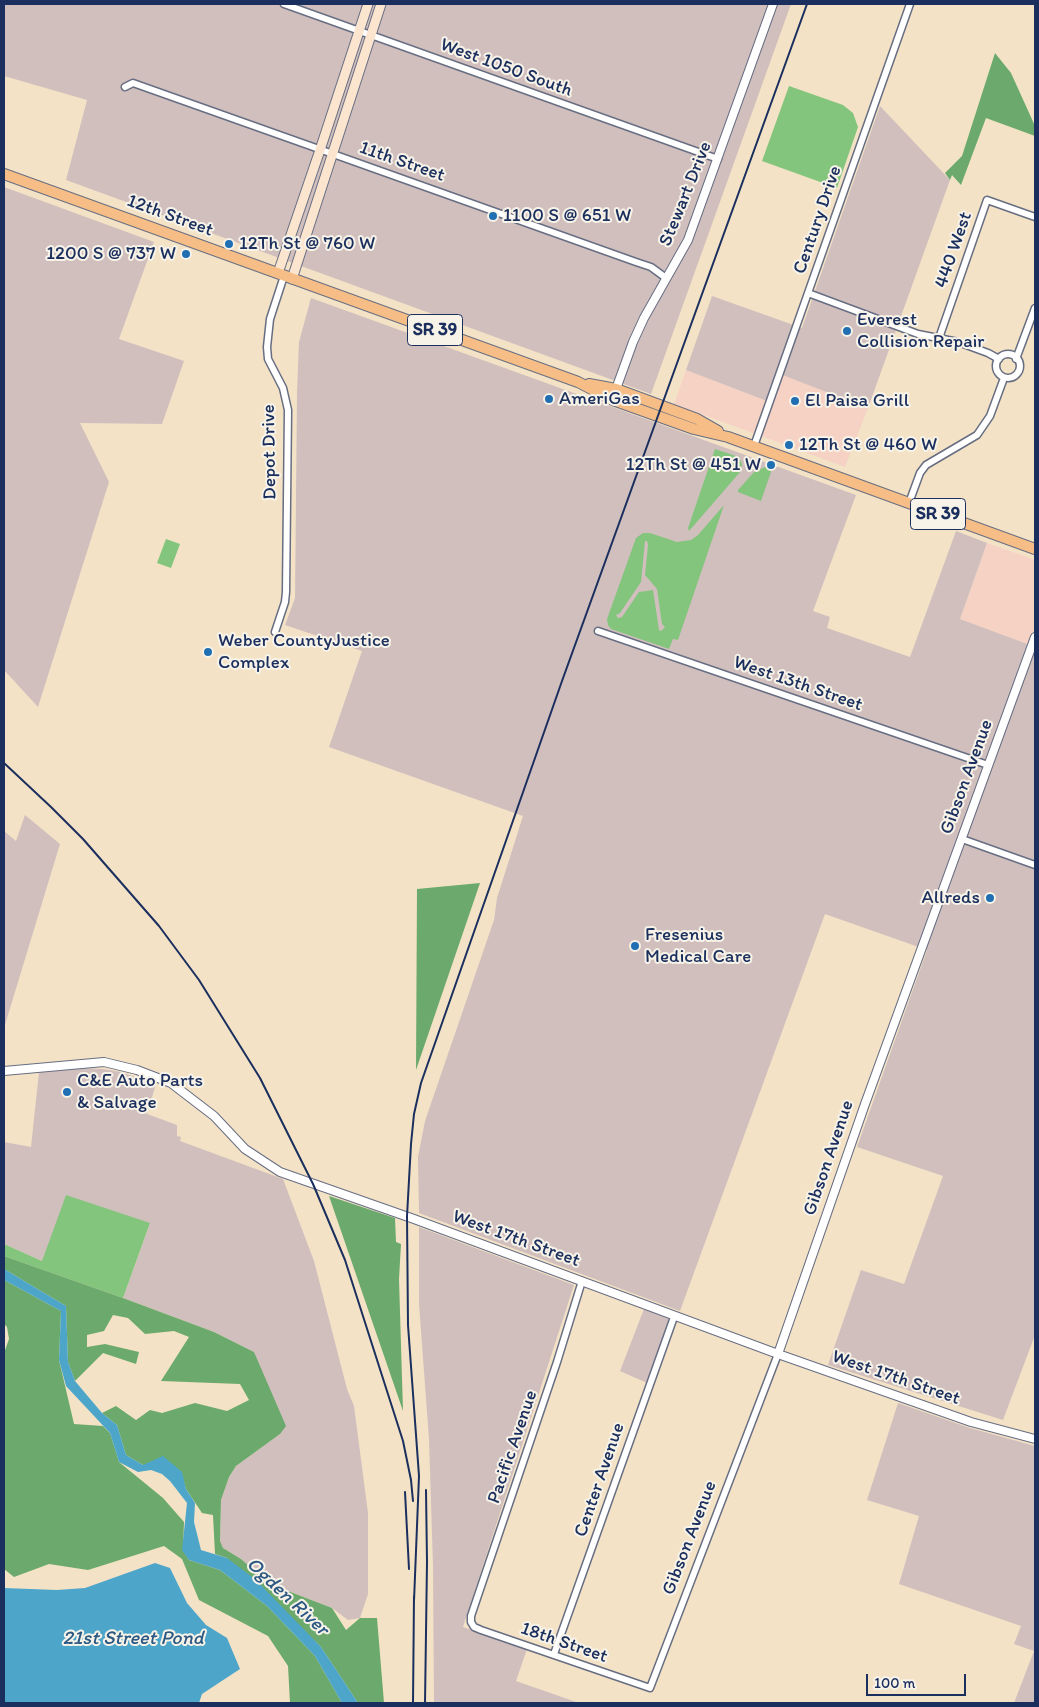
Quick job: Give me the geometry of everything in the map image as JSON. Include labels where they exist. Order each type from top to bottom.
[{"type":"main road","name":"Depot Drive","points":[[285,276],[320,150],[368,4]]},
{"type":"main road","name":"Depot Drive","points":[[285,276],[333,154],[381,4]]},
{"type":"main road","name":"12th Street","points":[[4,174],[578,382],[613,400],[694,429],[728,437],[754,446],[1035,549]]},
{"type":"main road","name":"12th Street","points":[[578,382],[616,390],[697,419],[728,437]]},
{"type":"street","name":"West 1050 South","points":[[284,4],[718,159]]},
{"type":"street","name":"Stewart Drive","points":[[616,390],[633,342],[644,318],[688,240],[773,4]]},
{"type":"street","name":"Century Drive","points":[[754,446],[910,4]]},
{"type":"street","name":"11th Street","points":[[125,87],[133,83],[651,267],[666,278]]},
{"type":"street","name":"440 West","points":[[939,338],[987,200],[1035,217]]},
{"type":"street","name":"Depot Drive","points":[[275,632],[285,602],[286,592],[288,410],[283,388],[268,359],[267,347],[270,318],[285,276]]},
{"type":"street","points":[[808,293],[918,334],[958,342],[999,359]]},
{"type":"street","points":[[1016,358],[1006,355],[999,359],[996,369],[998,373],[1004,378],[1012,377],[1018,373],[1019,365],[1016,358],[1035,308]]},
{"type":"street","points":[[909,503],[918,478],[926,465],[977,435],[990,416],[1004,378]]},
{"type":"street","name":"West 13th Street","points":[[598,631],[988,765]]},
{"type":"street","name":"Gibson Avenue","points":[[650,1688],[778,1354],[868,1095],[1035,637]]},
{"type":"street","points":[[962,839],[1035,865]]},
{"type":"street","name":"West 17th Street","points":[[4,1070],[104,1062],[137,1070],[171,1083],[214,1116],[245,1149],[280,1172],[414,1219],[778,1354],[971,1422],[1035,1439]]},
{"type":"street","name":"Pacific Avenue","points":[[471,1622],[471,1616],[554,1372],[582,1281]]},
{"type":"street","name":"Center Avenue","points":[[554,1654],[674,1317]]},
{"type":"street","name":"18th Street","points":[[471,1622],[474,1627],[482,1630],[650,1688]]},
{"type":"shaded area","points":[[4,4],[791,4],[651,394],[66,180],[87,100],[4,76]]},
{"type":"shaded area","points":[[880,106],[950,180],[868,408],[777,373],[767,401],[686,370],[712,296],[802,328]]},
{"type":"shaded area","points":[[4,187],[154,242],[119,339],[184,361],[162,424],[80,423],[109,482],[38,707],[4,670]]},
{"type":"shaded area","points":[[311,298],[856,495],[813,611],[830,617],[827,628],[910,657],[956,531],[987,543],[960,619],[1030,645],[1035,631],[1035,1335],[1003,1420],[828,1365],[861,1270],[904,1284],[943,1176],[857,1147],[927,950],[825,914],[680,1311],[419,1213],[418,1157],[425,1121],[494,920],[497,898],[523,816],[329,747],[362,651],[285,625],[295,598],[299,342]]},
{"type":"shaded area","points":[[686,370],[767,401],[777,373],[868,408],[845,467],[674,404]]},
{"type":"shaded area","points":[[987,543],[1035,560],[1035,631],[1030,645],[960,619]]},
{"type":"shaded area","points":[[25,815],[60,844],[4,1028],[4,831],[16,841]]},
{"type":"shaded area","points":[[79,1068],[121,1072],[156,1084],[147,1114],[177,1125],[177,1136],[181,1137],[180,1141],[283,1179],[314,1261],[347,1389],[354,1406],[368,1513],[368,1594],[360,1618],[348,1620],[332,1608],[270,1584],[241,1559],[223,1548],[220,1541],[221,1500],[229,1477],[236,1466],[280,1434],[254,1352],[214,1332],[123,1298],[150,1223],[42,1261],[4,1244],[4,1142],[31,1147],[39,1072]]},
{"type":"shaded area","points":[[419,1227],[574,1285],[463,1627],[527,1649],[516,1681],[579,1703],[434,1703],[433,1566],[429,1439],[419,1304]]},
{"type":"shaded area","points":[[644,1309],[669,1318],[647,1383],[620,1371]]},
{"type":"shaded area","points":[[898,1403],[970,1428],[1035,1446],[1035,1703],[1014,1703],[1034,1651],[1014,1644],[1021,1626],[899,1584],[919,1516],[867,1500]]},
{"type":"green space","points":[[995,53],[1011,73],[1035,126],[1035,136],[986,118],[961,185],[952,175],[950,180],[945,173],[962,156]]},
{"type":"green space","points":[[789,86],[843,105],[853,113],[858,127],[837,188],[762,161]]},
{"type":"green space","points":[[715,449],[739,457],[742,464],[741,471],[689,531],[688,528]]},
{"type":"green space","points":[[765,467],[772,469],[761,501],[738,492],[754,472]]},
{"type":"green space","points":[[724,505],[678,640],[673,639],[669,649],[611,629],[607,619],[636,538],[643,533],[650,533],[677,542],[691,540],[698,535]],"holes":[[[645,541],[647,541],[645,575],[657,589],[662,624],[665,627],[661,631],[659,630],[653,590],[639,592],[622,617],[618,618],[616,615],[620,613],[641,582]]]},
{"type":"green space","points":[[166,539],[180,544],[171,568],[157,563]]},
{"type":"green space","points":[[480,883],[416,1070],[417,889]]},
{"type":"green space","points":[[66,1195],[150,1223],[123,1298],[4,1256],[4,1244],[42,1261]]},
{"type":"green space","points":[[329,1196],[395,1218],[396,1242],[401,1244],[399,1279],[403,1411]]},
{"type":"green space","points":[[4,1256],[214,1332],[254,1352],[286,1426],[280,1434],[236,1466],[229,1477],[221,1500],[220,1541],[223,1548],[241,1559],[270,1584],[332,1608],[346,1630],[360,1618],[377,1618],[384,1703],[358,1703],[321,1647],[227,1558],[215,1554],[213,1515],[202,1513],[186,1489],[181,1472],[143,1465],[126,1455],[117,1425],[102,1413],[116,1406],[136,1420],[150,1410],[162,1413],[195,1403],[227,1411],[249,1400],[240,1384],[161,1381],[189,1337],[174,1331],[145,1334],[128,1318],[113,1315],[104,1331],[87,1335],[87,1347],[105,1344],[139,1352],[136,1364],[103,1353],[75,1381],[68,1362],[66,1306],[4,1269]]},
{"type":"green space","points":[[4,1280],[61,1311],[59,1360],[74,1424],[103,1426],[110,1433],[119,1462],[163,1498],[184,1522],[183,1550],[189,1560],[220,1570],[267,1606],[315,1656],[342,1703],[290,1703],[288,1666],[268,1636],[199,1600],[182,1559],[164,1546],[88,1570],[49,1564],[14,1577],[4,1569],[4,1353],[9,1339],[7,1327],[4,1324]]},
{"type":"water","name":"Ogden River","points":[[4,1269],[66,1306],[68,1362],[75,1381],[102,1413],[117,1425],[126,1455],[143,1465],[163,1456],[182,1472],[186,1489],[195,1503],[194,1522],[201,1550],[227,1558],[256,1580],[321,1647],[358,1703],[342,1703],[315,1656],[267,1606],[220,1570],[189,1560],[182,1550],[187,1503],[162,1474],[151,1470],[138,1472],[119,1462],[110,1433],[66,1386],[59,1360],[61,1311],[4,1280]]},
{"type":"water","name":"21st Street Pond","points":[[155,1563],[170,1568],[187,1603],[206,1625],[227,1638],[240,1669],[202,1694],[199,1703],[4,1703],[4,1588],[57,1590],[85,1588]]},
{"type":"railway","points":[[414,1601],[419,1476],[408,1325],[407,1216],[414,1114],[421,1083],[562,681],[807,4]]},
{"type":"railway","points":[[4,763],[83,839],[159,926],[199,980],[260,1078],[313,1184],[345,1260],[403,1441],[413,1501]]},
{"type":"railway","points":[[425,1703],[426,1490]]},
{"type":"railway","points":[[405,1492],[409,1569]]},
{"type":"railway","points":[[413,1703],[414,1596]]},
{"type":"place","name":"1100 S @ 651 W","points":[[493,216]]},
{"type":"place","name":"12Th St @ 760 W","points":[[229,244]]},
{"type":"place","name":"1200 S @ 737 W","points":[[186,254]]},
{"type":"place","name":"Everest Collision Repair","points":[[847,331]]},
{"type":"place","name":"AmeriGas","points":[[549,399]]},
{"type":"place","name":"El Paisa Grill","points":[[795,401]]},
{"type":"place","name":"12Th St @ 460 W","points":[[789,445]]},
{"type":"place","name":"12Th St @ 451 W","points":[[771,465]]},
{"type":"place","name":"Weber CountyJustice Complex","points":[[208,652]]},
{"type":"place","name":"Allreds","points":[[990,898]]},
{"type":"place","name":"Fresenius Medical Care","points":[[635,946]]},
{"type":"place","name":"C&E Auto Parts & Salvage","points":[[67,1092]]}]
